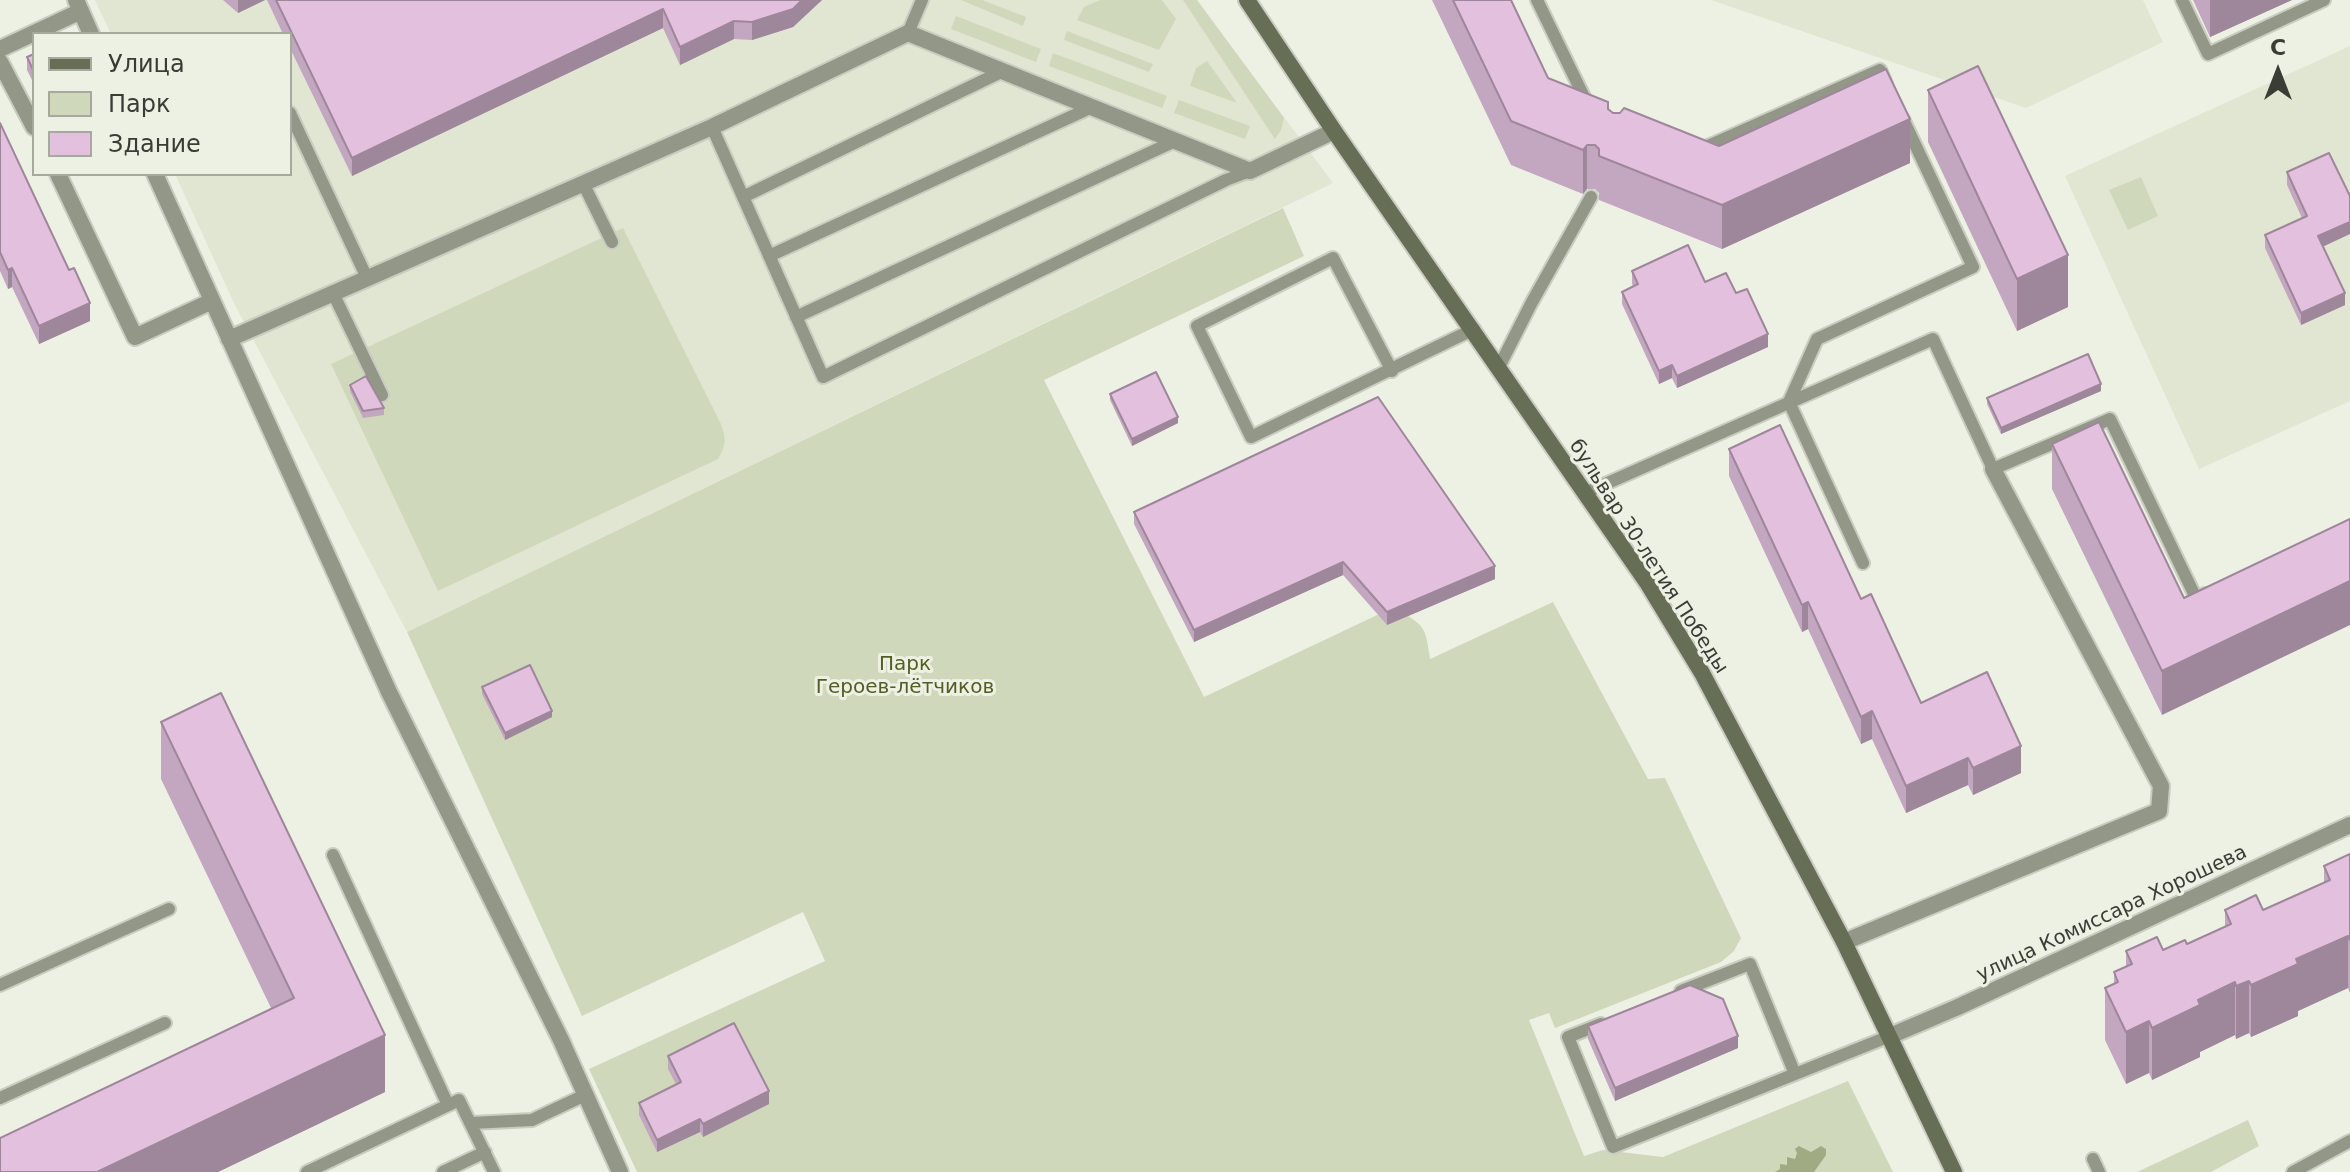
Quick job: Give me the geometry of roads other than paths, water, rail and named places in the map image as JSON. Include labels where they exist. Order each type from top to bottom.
[{"type":"main road","name":"бульвар 30-летия Победы","points":[[1247,0],[1334,131],[1648,584],[1702,673],[1844,942],[1954,1172]]},
{"type":"street","points":[[0,49],[78,5],[90,32]]},
{"type":"street","points":[[229,339],[712,127],[908,33],[1250,171],[1334,131]]},
{"type":"street","points":[[0,62],[32,123]]},
{"type":"street","points":[[59,176],[135,337],[212,301]]},
{"type":"street","points":[[156,176],[389,692],[561,1040],[620,1172]]},
{"type":"street","points":[[1844,942],[2159,811],[2161,786],[1993,469]]},
{"type":"street","name":"улица Комиссара Хорошева","points":[[1890,1036],[2350,825]]},
{"type":"lane","points":[[908,33],[922,0]]},
{"type":"lane","points":[[1537,0],[1589,107],[1602,112]]},
{"type":"lane","points":[[2182,0],[2208,54],[2324,0]]},
{"type":"lane","points":[[1686,145],[1700,150],[1880,70],[1893,98]]},
{"type":"lane","points":[[743,197],[1003,71]]},
{"type":"lane","points":[[769,256],[1092,107]]},
{"type":"lane","points":[[1863,563],[1789,402],[1817,339],[1973,267],[1899,112]]},
{"type":"lane","points":[[292,117],[367,278]]},
{"type":"lane","points":[[712,127],[823,377],[1250,171]]},
{"type":"lane","points":[[796,317],[1175,141]]},
{"type":"lane","points":[[583,183],[612,242]]},
{"type":"lane","points":[[1499,367],[1591,197]]},
{"type":"lane","points":[[1392,371],[1333,258],[1197,326],[1251,437],[1392,371],[1474,329]]},
{"type":"lane","points":[[333,293],[382,395]]},
{"type":"lane","points":[[1585,493],[1933,339],[1993,469],[2110,419],[2196,598],[2224,585]]},
{"type":"lane","points":[[333,855],[448,1105]]},
{"type":"lane","points":[[0,985],[169,909]]},
{"type":"lane","points":[[1666,998],[1750,964],[1795,1074]]},
{"type":"lane","points":[[1610,1020],[1568,1037],[1613,1147],[1890,1036]]},
{"type":"lane","points":[[0,1098],[165,1023]]},
{"type":"lane","points":[[471,1123],[532,1120],[585,1095]]},
{"type":"lane","points":[[307,1172],[459,1100],[494,1172]]},
{"type":"lane","points":[[2293,1172],[2350,1141]]},
{"type":"lane","points":[[443,1172],[485,1152]]},
{"type":"lane","points":[[2093,1159],[2099,1172]]},
{"type":"park label","name":"Парк Героев-лётчиков","points":[[905,676]]}]
